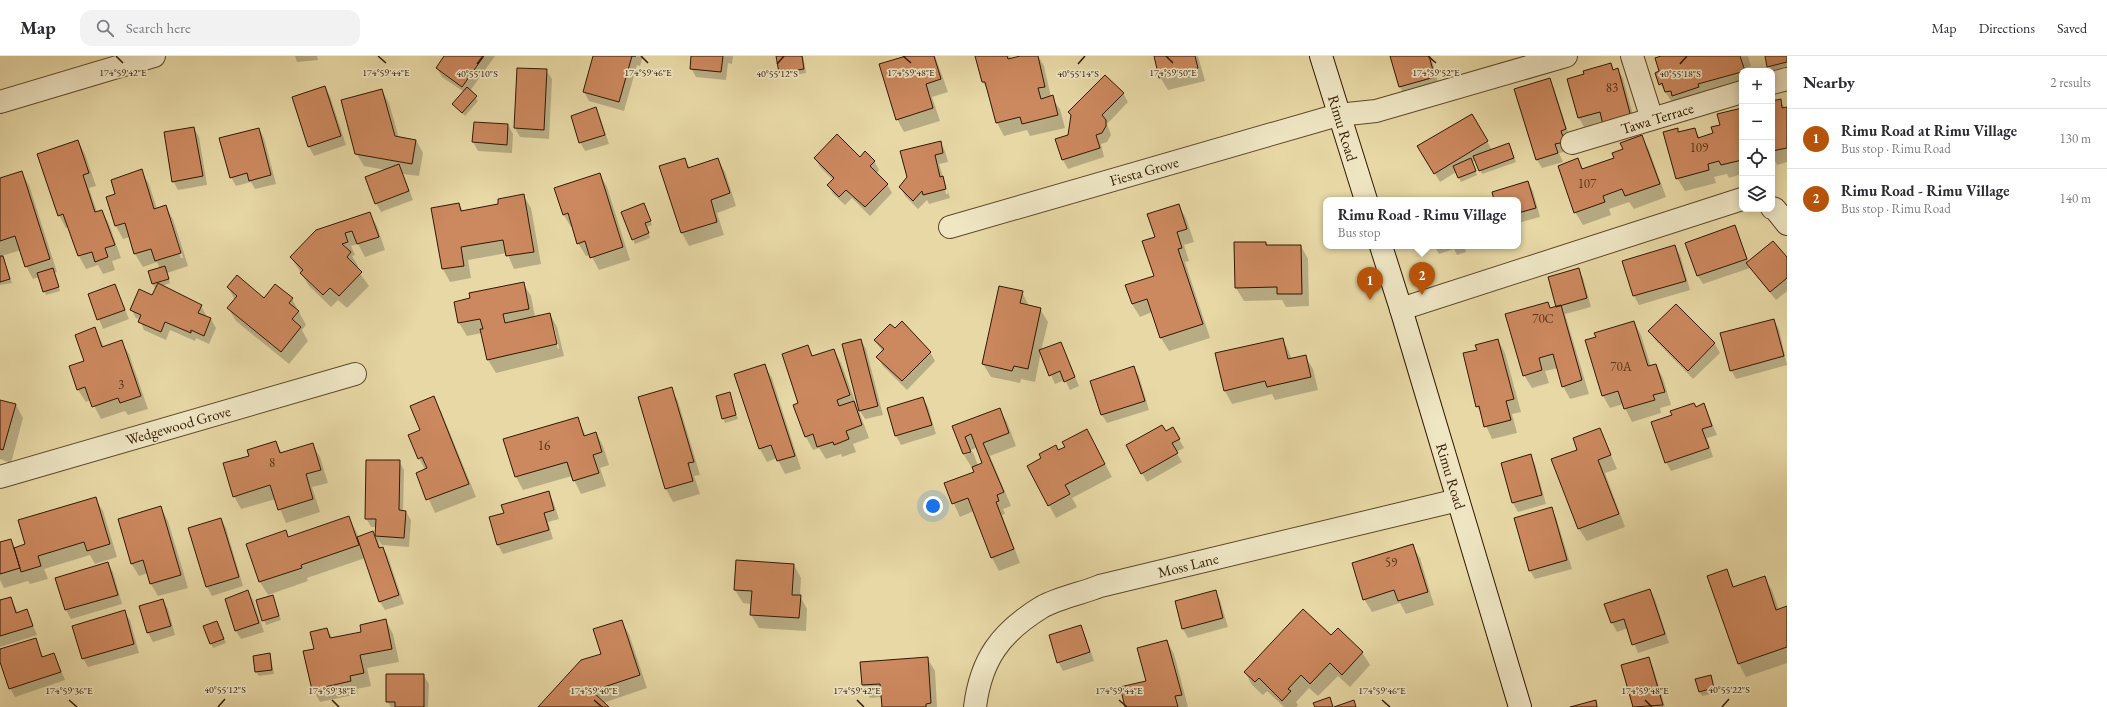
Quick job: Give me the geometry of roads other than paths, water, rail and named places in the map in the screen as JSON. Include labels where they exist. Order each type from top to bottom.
[{"type":"street","points":[[0,102],[154,56]]},
{"type":"street","name":"Rimu Road","points":[[1321,56],[1338,115],[1365,197]]},
{"type":"street","name":"Fiesta Grove","points":[[950,227],[1338,115],[1376,110],[1566,56]]},
{"type":"street","points":[[1632,56],[1652,119]]},
{"type":"street","points":[[1775,82],[1787,79]]},
{"type":"street","name":"Tawa Terrace","points":[[1572,143],[1739,93]]},
{"type":"street","points":[[1401,309],[1739,200]]},
{"type":"street","points":[[1775,209],[1787,224]]},
{"type":"street","name":"Rimu Road","points":[[1382,249],[1520,707]]},
{"type":"street","name":"Wedgewood Grove","points":[[0,477],[355,374]]},
{"type":"street","name":"Moss Lane","points":[[975,707],[984,665],[1004,635],[1043,607],[1100,586],[1458,500]]},
{"type":"place","name":"Rimu Road - Rimu Village","points":[[1422,295]]},
{"type":"place","name":"Rimu Road at Rimu Village","points":[[1370,300]]}]
